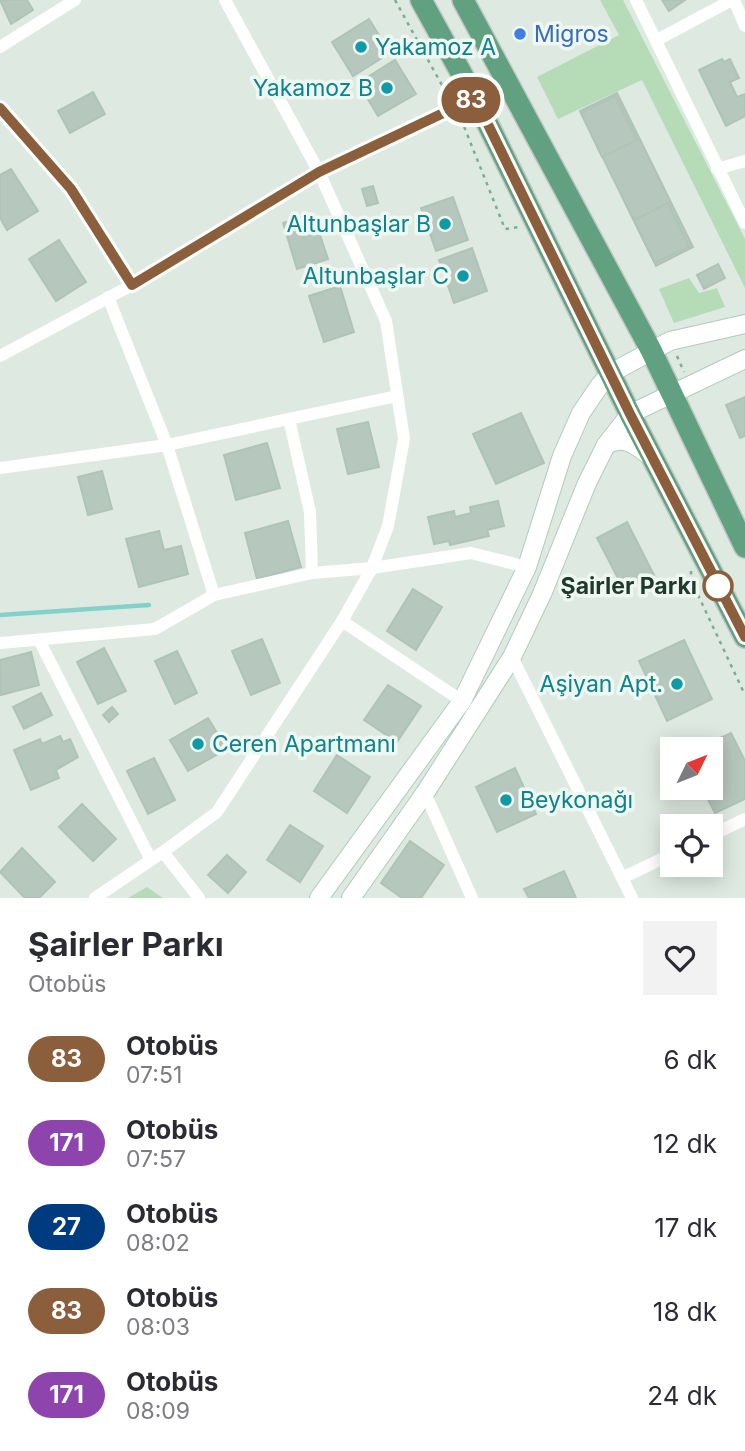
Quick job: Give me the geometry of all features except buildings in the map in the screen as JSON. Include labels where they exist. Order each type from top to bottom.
[{"type":"main road","points":[[421,0],[475,98],[652,458],[745,637]]},
{"type":"main road","points":[[463,0],[651,350],[745,547]]},
{"type":"main road","points":[[319,898],[462,701],[527,567],[562,456],[589,402],[611,373],[651,350],[670,341],[745,324]]},
{"type":"main road","points":[[589,402],[596,343]]},
{"type":"main road","points":[[351,898],[425,793],[512,657],[606,445],[630,414],[745,359]]},
{"type":"main road","points":[[606,445],[615,440],[630,442],[652,458]]},
{"type":"street","points":[[0,47],[75,0]]},
{"type":"street","points":[[94,898],[163,852],[217,811],[342,621],[372,568],[388,526],[404,439],[386,321],[319,172],[225,0]]},
{"type":"street","points":[[636,0],[745,223]]},
{"type":"street","points":[[657,40],[733,0],[745,26]]},
{"type":"street","points":[[0,356],[132,285],[319,172],[475,98]]},
{"type":"street","points":[[0,108],[71,189],[132,285]]},
{"type":"street","points":[[717,169],[745,161]]},
{"type":"street","points":[[108,297],[167,445],[214,595]]},
{"type":"street","points":[[0,468],[167,445],[397,396]]},
{"type":"street","points":[[289,419],[310,512],[312,573]]},
{"type":"street","points":[[0,643],[155,629],[214,595],[312,573],[372,568],[471,553],[527,567]]},
{"type":"street","points":[[342,621],[462,701]]},
{"type":"street","points":[[40,640],[151,860]]},
{"type":"street","points":[[512,657],[632,898]]},
{"type":"street","points":[[425,793],[472,898]]},
{"type":"street","points":[[723,830],[745,820]]},
{"type":"street","points":[[163,852],[200,898]]},
{"type":"street","points":[[622,878],[660,860]]},
{"type":"green space","points":[[600,0],[623,0],[745,239],[745,288],[642,80],[558,119],[537,77],[619,35]]},
{"type":"green space","points":[[689,278],[699,293],[717,288],[725,307],[674,323],[659,289]]},
{"type":"green space","points":[[147,887],[163,898],[128,898]]},
{"type":"waterway","points":[[0,615],[149,605]]},
{"type":"bus line","name":"83","points":[[0,108],[71,189],[132,285],[319,172],[475,98],[630,414],[745,637]]},
{"type":"place","name":"Migros","points":[[520,34]]},
{"type":"place","name":"Yakamoz A","points":[[361,47]]},
{"type":"place","name":"Yakamoz B","points":[[387,88]]},
{"type":"place","name":"Altunbaşlar B","points":[[445,224]]},
{"type":"place","name":"Altunbaşlar C","points":[[463,276]]},
{"type":"place","name":"Şairler Parkı","points":[[718,586]]},
{"type":"place","name":"Aşiyan Apt.","points":[[677,684]]},
{"type":"place","name":"Ceren Apartmanı","points":[[198,744]]},
{"type":"place","name":"Beykonağı","points":[[506,800]]}]
